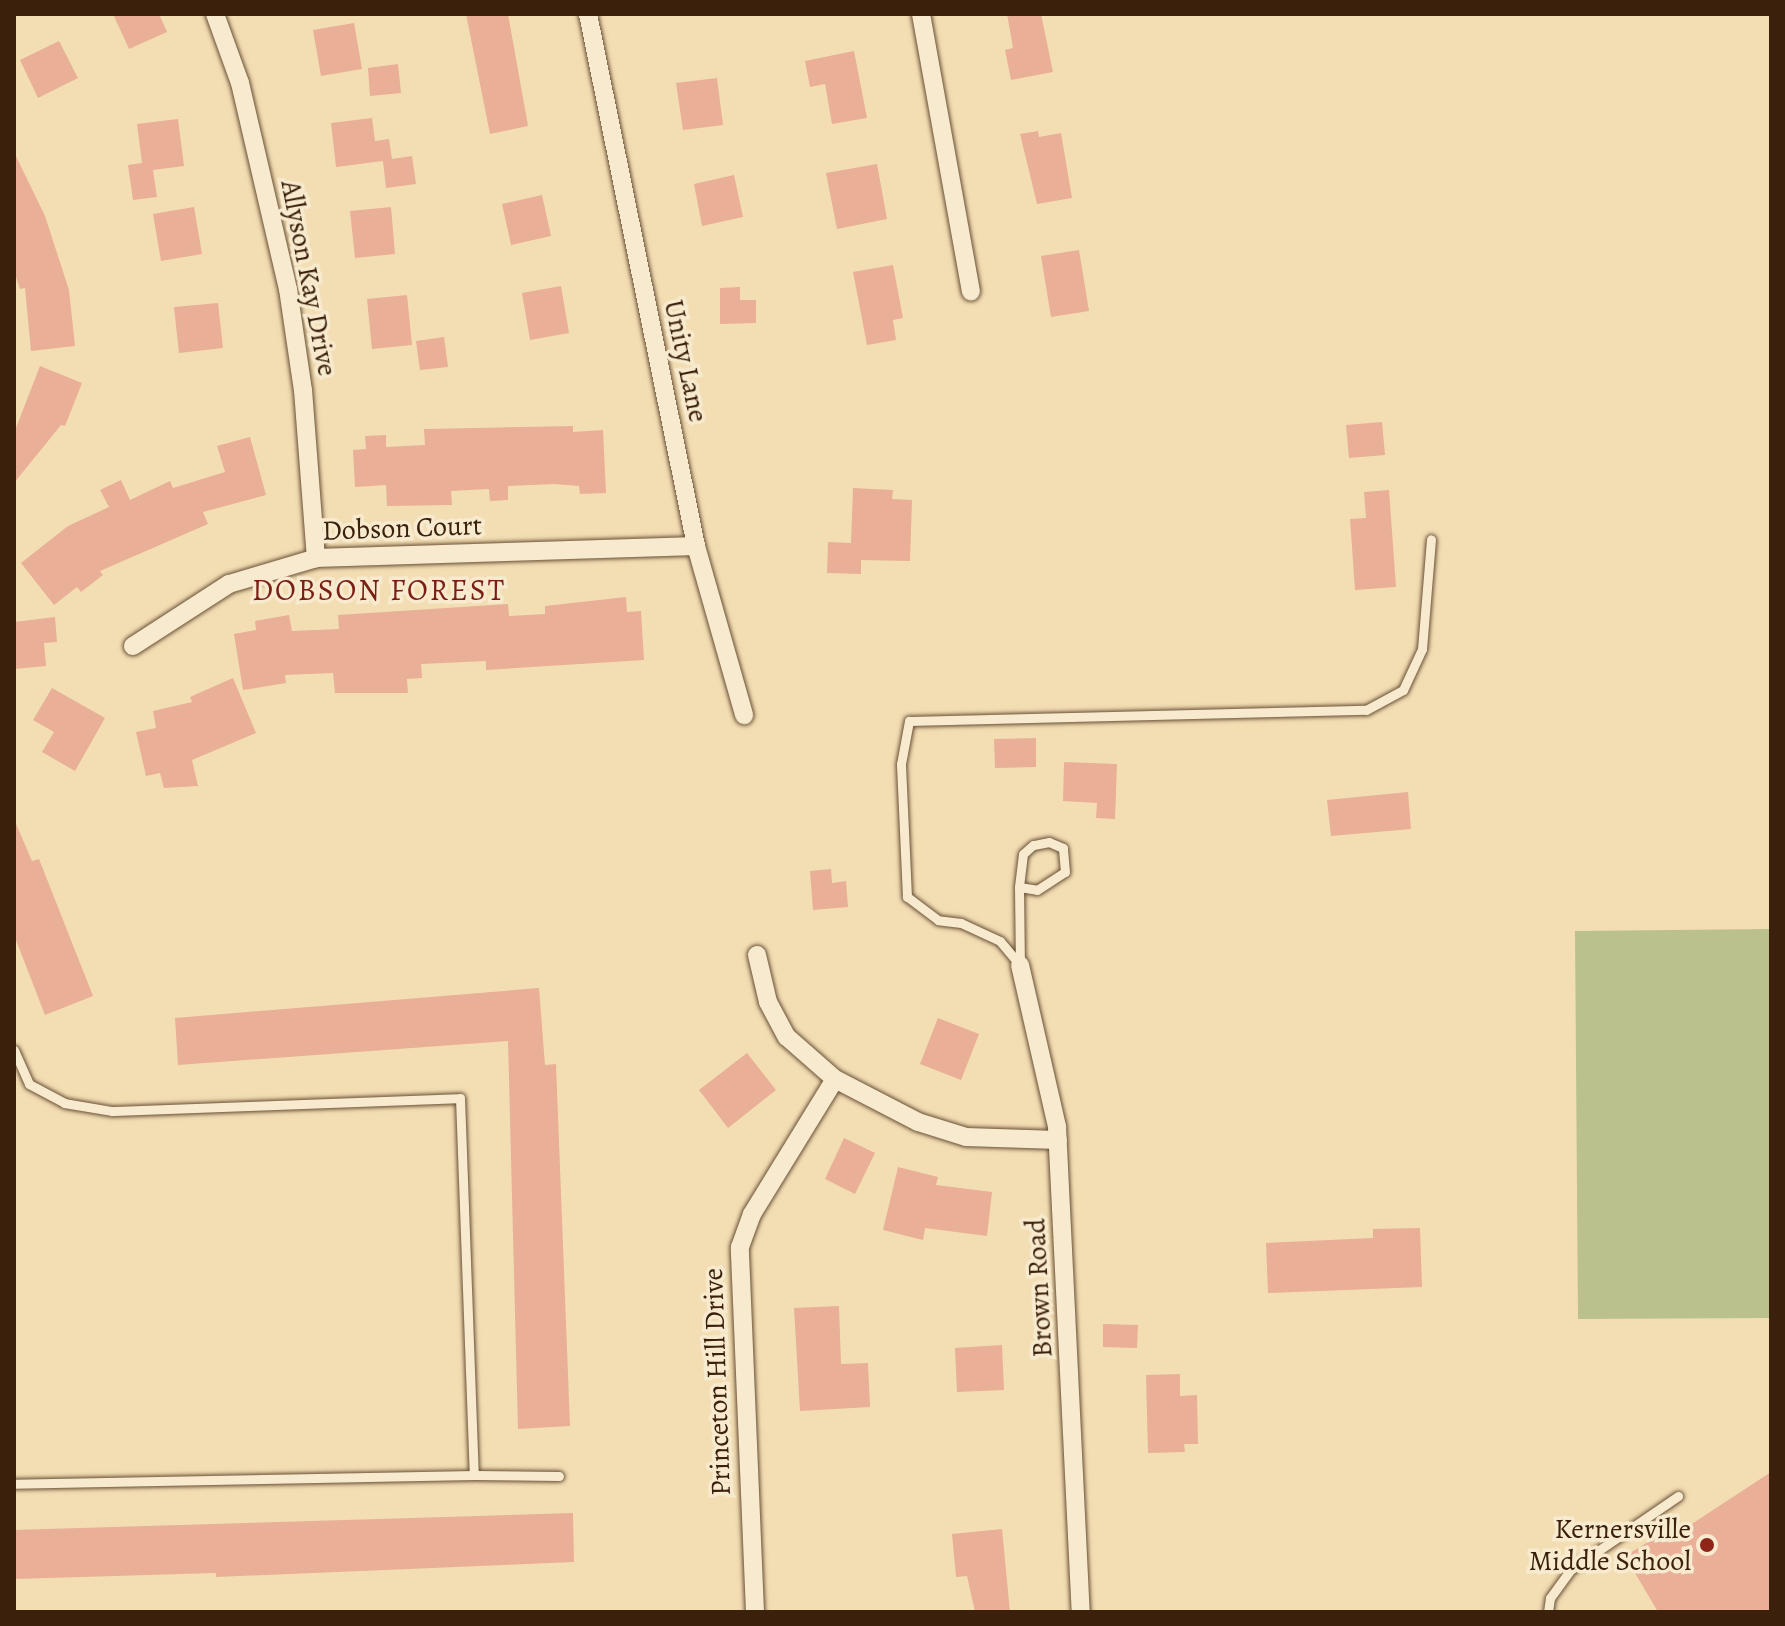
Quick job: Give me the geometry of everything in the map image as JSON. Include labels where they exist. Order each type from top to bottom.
[{"type":"street","name":"Allyson Kay Drive","points":[[215,14],[240,83],[288,289],[316,558]]},
{"type":"street","name":"Unity Lane","points":[[588,14],[696,546],[744,715]]},
{"type":"street","points":[[921,14],[971,292]]},
{"type":"street","name":"Dobson Court","points":[[133,646],[229,584],[316,558],[696,546]]},
{"type":"street","points":[[757,955],[768,1002],[787,1037],[835,1079],[918,1122],[966,1137],[1058,1140]]},
{"type":"street","name":"Brown Road","points":[[1020,965],[1058,1140],[1081,1612]]},
{"type":"street","name":"Princeton Hill Drive","points":[[755,1612],[740,1247],[752,1214],[835,1079]]},
{"type":"lane","points":[[1020,965],[1000,941],[961,923],[938,920],[907,897],[901,764],[909,721],[1366,710],[1403,690],[1422,649],[1431,539]]},
{"type":"lane","points":[[1019,887],[1037,890],[1059,878],[1065,872],[1063,848],[1049,842],[1033,845],[1023,854],[1019,887],[1020,965]]},
{"type":"lane","points":[[14,1050],[29,1084],[64,1103],[112,1111],[460,1098],[474,1475]]},
{"type":"lane","points":[[14,1484],[559,1476]]},
{"type":"lane","points":[[1548,1612],[1550,1598],[1570,1570],[1678,1496]]},
{"type":"green space","points":[[1771,929],[1771,1318],[1578,1319],[1575,931]]},
{"type":"building","points":[[113,14],[159,14],[167,32],[129,49]]},
{"type":"building","points":[[466,14],[508,14],[528,126],[490,134]]},
{"type":"building","points":[[1007,14],[1041,14],[1053,72],[1011,80],[1005,50],[1013,48]]},
{"type":"building","points":[[354,23],[362,69],[321,76],[313,30]]},
{"type":"building","points":[[59,41],[78,78],[38,98],[20,60]]},
{"type":"building","points":[[854,51],[867,118],[832,124],[825,84],[810,87],[805,61]]},
{"type":"building","points":[[398,64],[401,93],[370,96],[368,68]]},
{"type":"building","points":[[717,78],[723,125],[683,130],[676,83]]},
{"type":"building","points":[[372,118],[375,141],[389,139],[392,159],[412,156],[416,184],[386,188],[383,161],[336,167],[331,123]]},
{"type":"building","points":[[178,119],[184,166],[153,170],[157,197],[133,200],[128,165],[142,163],[137,124]]},
{"type":"building","points":[[1038,131],[1039,137],[1061,133],[1072,198],[1037,204],[1020,134]]},
{"type":"building","points":[[14,152],[45,216],[69,290],[75,346],[31,351],[25,288],[20,289],[14,271]]},
{"type":"building","points":[[877,164],[887,219],[837,229],[826,173]]},
{"type":"building","points":[[734,175],[743,217],[702,226],[694,184]]},
{"type":"building","points":[[542,195],[551,236],[511,245],[502,204]]},
{"type":"building","points":[[194,207],[202,254],[161,261],[153,214]]},
{"type":"building","points":[[391,207],[395,254],[355,258],[350,211]]},
{"type":"building","points":[[1079,250],[1089,311],[1051,317],[1041,256]]},
{"type":"building","points":[[893,265],[903,318],[893,320],[896,340],[867,345],[853,272]]},
{"type":"building","points":[[561,286],[569,333],[530,340],[522,293]]},
{"type":"building","points":[[740,287],[740,300],[756,300],[756,323],[720,324],[720,288]]},
{"type":"building","points":[[407,295],[412,345],[372,349],[367,299]]},
{"type":"building","points":[[218,303],[223,348],[179,353],[174,307]]},
{"type":"building","points":[[444,337],[448,367],[420,370],[416,341]]},
{"type":"building","points":[[40,366],[82,383],[65,426],[61,425],[14,483],[14,433]]},
{"type":"building","points":[[1382,422],[1385,455],[1349,458],[1346,425]]},
{"type":"building","points":[[573,426],[573,432],[603,430],[606,493],[580,494],[579,486],[554,484],[508,486],[508,500],[490,501],[489,489],[451,491],[452,505],[387,506],[386,485],[355,487],[353,450],[366,449],[365,436],[386,435],[386,447],[425,445],[424,429]]},
{"type":"building","points":[[250,437],[266,495],[203,512],[208,524],[100,571],[103,575],[81,592],[77,587],[54,605],[21,563],[68,526],[109,507],[100,490],[121,480],[130,500],[170,481],[173,488],[225,472],[217,446]]},
{"type":"building","points":[[853,488],[893,490],[892,499],[912,500],[910,561],[861,560],[861,574],[827,573],[828,542],[851,543]]},
{"type":"building","points":[[1389,490],[1396,587],[1355,590],[1350,519],[1366,518],[1364,492]]},
{"type":"building","points":[[626,597],[627,612],[641,611],[644,660],[486,670],[486,661],[421,664],[422,678],[407,679],[408,693],[335,693],[333,673],[285,675],[286,683],[243,690],[234,634],[256,630],[255,621],[289,615],[292,631],[339,629],[338,615],[508,604],[509,616],[545,614],[545,606]]},
{"type":"building","points":[[55,617],[57,642],[44,643],[46,666],[14,669],[14,622]]},
{"type":"building","points":[[233,678],[256,733],[192,760],[198,786],[164,788],[160,773],[146,776],[136,732],[156,728],[153,711],[192,702],[190,697]]},
{"type":"building","points":[[52,688],[105,718],[75,771],[42,752],[54,732],[33,720]]},
{"type":"building","points":[[1036,738],[1036,767],[995,768],[994,739]]},
{"type":"building","points":[[1064,762],[1117,764],[1115,819],[1096,818],[1097,803],[1063,801]]},
{"type":"building","points":[[1408,792],[1411,829],[1331,836],[1327,800]]},
{"type":"building","points":[[14,819],[32,861],[39,859],[93,996],[45,1015],[14,935]]},
{"type":"building","points":[[831,869],[832,883],[846,881],[848,907],[813,910],[810,871]]},
{"type":"building","points":[[539,988],[545,1065],[556,1064],[570,1426],[518,1429],[508,1041],[178,1065],[175,1018]]},
{"type":"building","points":[[938,1018],[979,1034],[961,1080],[920,1064]]},
{"type":"building","points":[[747,1053],[776,1090],[728,1128],[699,1090]]},
{"type":"building","points":[[844,1138],[875,1153],[855,1194],[825,1179]]},
{"type":"building","points":[[898,1167],[938,1177],[936,1185],[992,1192],[987,1236],[925,1228],[923,1240],[883,1230]]},
{"type":"building","points":[[1420,1228],[1422,1287],[1268,1293],[1266,1243],[1373,1238],[1373,1229]]},
{"type":"building","points":[[839,1306],[841,1364],[868,1363],[870,1407],[800,1411],[794,1308]]},
{"type":"building","points":[[1103,1324],[1138,1325],[1137,1348],[1103,1347]]},
{"type":"building","points":[[1002,1345],[1004,1390],[957,1392],[955,1348]]},
{"type":"building","points":[[1180,1374],[1180,1396],[1197,1395],[1198,1444],[1184,1444],[1185,1452],[1148,1453],[1146,1375]]},
{"type":"building","name":"Kernersville Middle School","points":[[1771,1472],[1771,1612],[1658,1612],[1625,1556],[1671,1528],[1675,1535]]},
{"type":"building","points":[[573,1513],[574,1562],[216,1577],[216,1573],[14,1579],[14,1530]]},
{"type":"building","points":[[1002,1529],[1010,1612],[975,1612],[967,1576],[956,1577],[952,1534]]},
{"type":"place","name":"Kernersville Middle School","points":[[1707,1545]]},
{"type":"district","name":"DOBSON FOREST","points":[[379,590]]}]
